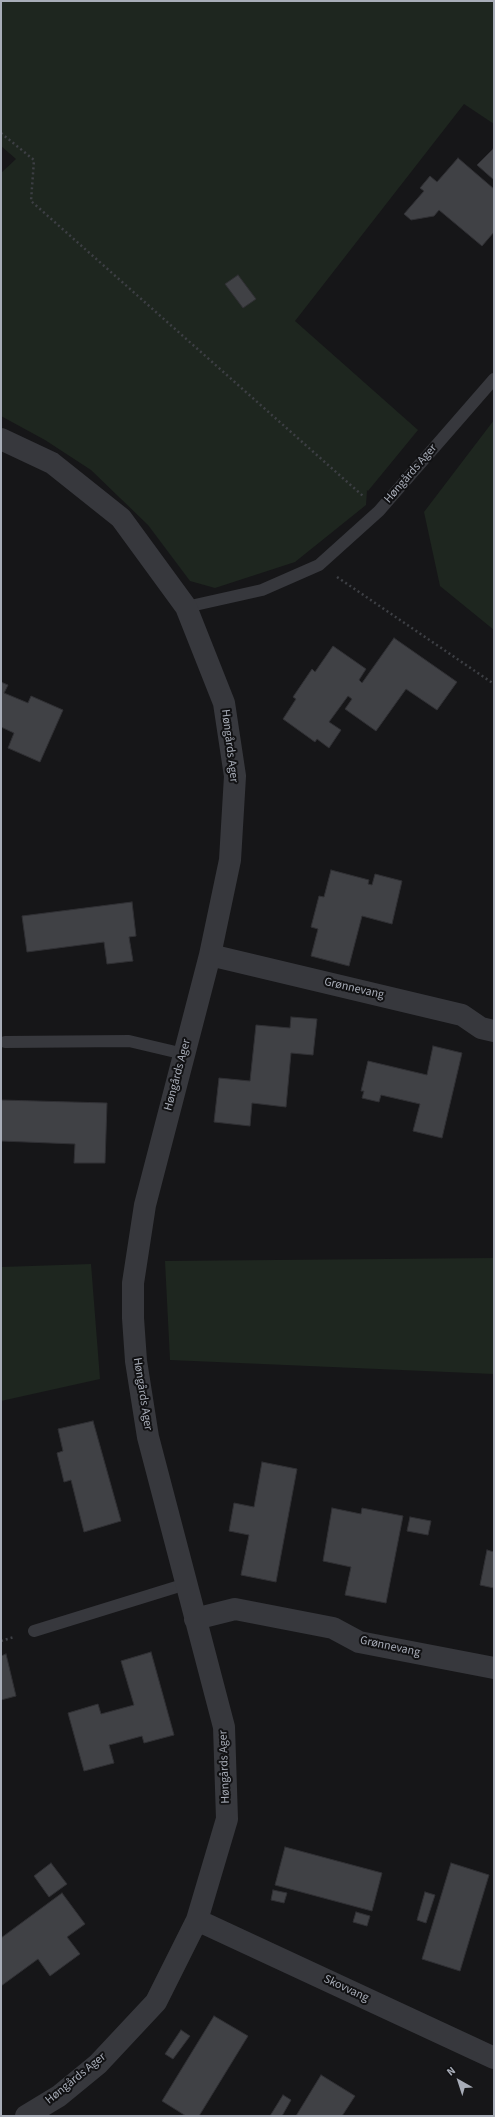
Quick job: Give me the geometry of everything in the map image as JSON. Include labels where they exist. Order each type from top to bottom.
[{"type":"street","name":"Høngårds Ager","points":[[1,439],[52,463],[121,518],[186,607],[224,703],[235,776],[230,860],[210,955],[145,1204],[133,1283],[133,1318],[136,1361],[148,1437],[224,1727],[227,1820],[197,1920],[156,2002],[98,2064],[59,2096],[26,2116]]},
{"type":"street","name":"Grønnevang","points":[[210,955],[462,1015],[481,1028],[494,1031]]},
{"type":"street","name":"Grønnevang","points":[[195,1619],[235,1609],[333,1628],[359,1642],[494,1668]]},
{"type":"street","name":"Skovvang","points":[[197,1920],[494,2058]]},
{"type":"lane","name":"Høngårds Ager","points":[[186,607],[262,590],[319,565],[379,511],[494,380]]},
{"type":"lane","points":[[6,1042],[129,1041],[184,1054]]},
{"type":"lane","points":[[34,1631],[186,1584]]},
{"type":"path","points":[[1,132],[34,160],[31,202],[379,511]]},
{"type":"path","points":[[319,565],[494,684]]},
{"type":"shaded area","points":[[1,1],[494,1],[494,124],[464,104],[295,321],[418,430],[368,491],[367,490],[366,505],[295,562],[215,588],[190,581],[148,525],[91,470],[45,440],[1,416],[1,173],[16,159],[1,146]]},
{"type":"shaded area","points":[[494,420],[494,630],[440,586],[424,512]]},
{"type":"shaded area","points":[[494,1258],[494,1374],[170,1360],[165,1261]]},
{"type":"shaded area","points":[[91,1264],[100,1379],[1,1401],[1,1267]]},
{"type":"building","points":[[493,149],[494,150],[494,180],[477,165]]},
{"type":"building","points":[[458,158],[494,189],[494,232],[482,246],[439,210],[434,216],[411,220],[404,214],[424,191],[420,188],[430,176],[437,182]]},
{"type":"building","points":[[238,275],[256,299],[243,308],[225,284]]},
{"type":"building","points":[[394,638],[457,682],[437,710],[406,689],[376,731],[345,709],[352,699],[348,696],[329,722],[341,730],[329,748],[317,739],[315,742],[283,719],[296,699],[293,697],[312,669],[315,672],[333,646],[366,669],[359,680],[362,683]]},
{"type":"building","points":[[1,682],[8,685],[4,693],[28,703],[31,696],[63,710],[40,762],[8,748],[14,733],[1,727]]},
{"type":"building","points":[[331,870],[369,880],[368,884],[372,885],[375,874],[402,881],[392,924],[362,916],[349,966],[311,956],[318,929],[311,927],[319,896],[324,897]]},
{"type":"building","points":[[132,902],[136,936],[129,937],[133,961],[107,964],[104,942],[27,952],[22,916]]},
{"type":"building","points":[[291,1017],[317,1019],[313,1055],[291,1053],[286,1107],[252,1103],[250,1126],[214,1122],[219,1078],[250,1081],[256,1025],[290,1028]]},
{"type":"building","points":[[433,1046],[462,1053],[442,1138],[413,1131],[420,1104],[381,1095],[379,1102],[362,1098],[364,1091],[361,1091],[368,1061],[427,1075]]},
{"type":"building","points":[[1,1100],[107,1103],[105,1163],[74,1163],[75,1144],[1,1141]]},
{"type":"building","points":[[93,1421],[121,1521],[84,1532],[71,1480],[64,1482],[57,1453],[63,1451],[58,1429]]},
{"type":"building","points":[[262,1462],[297,1469],[276,1582],[241,1575],[249,1535],[229,1531],[234,1503],[254,1507]]},
{"type":"building","points":[[332,1508],[361,1514],[362,1508],[403,1516],[386,1603],[345,1595],[351,1567],[323,1561]]},
{"type":"building","points":[[410,1517],[431,1521],[428,1535],[407,1531]]},
{"type":"building","points":[[487,1550],[494,1552],[494,1588],[480,1585]]},
{"type":"building","points":[[151,1652],[174,1735],[144,1743],[142,1736],[109,1745],[114,1763],[84,1771],[68,1713],[98,1704],[101,1714],[134,1705],[121,1661]]},
{"type":"building","points":[[6,1654],[16,1696],[1,1700],[1,1656]]},
{"type":"building","points":[[285,1847],[382,1873],[372,1911],[275,1885]]},
{"type":"building","points":[[51,1863],[67,1884],[49,1897],[34,1876]]},
{"type":"building","points":[[451,1863],[489,1875],[460,1971],[422,1959]]},
{"type":"building","points":[[273,1890],[287,1893],[284,1903],[271,1900]]},
{"type":"building","points":[[425,1892],[435,1895],[426,1923],[417,1920]]},
{"type":"building","points":[[62,1893],[85,1924],[67,1937],[80,1954],[50,1976],[38,1959],[1,1986],[1,1938]]},
{"type":"building","points":[[356,1912],[370,1916],[367,1926],[353,1922]]},
{"type":"building","points":[[214,2016],[248,2036],[199,2116],[186,2116],[162,2101]]},
{"type":"building","points":[[181,2030],[190,2036],[173,2059],[165,2054]]},
{"type":"building","points":[[321,2075],[355,2096],[342,2116],[296,2116]]},
{"type":"building","points":[[283,2095],[291,2100],[282,2116],[270,2116]]}]
